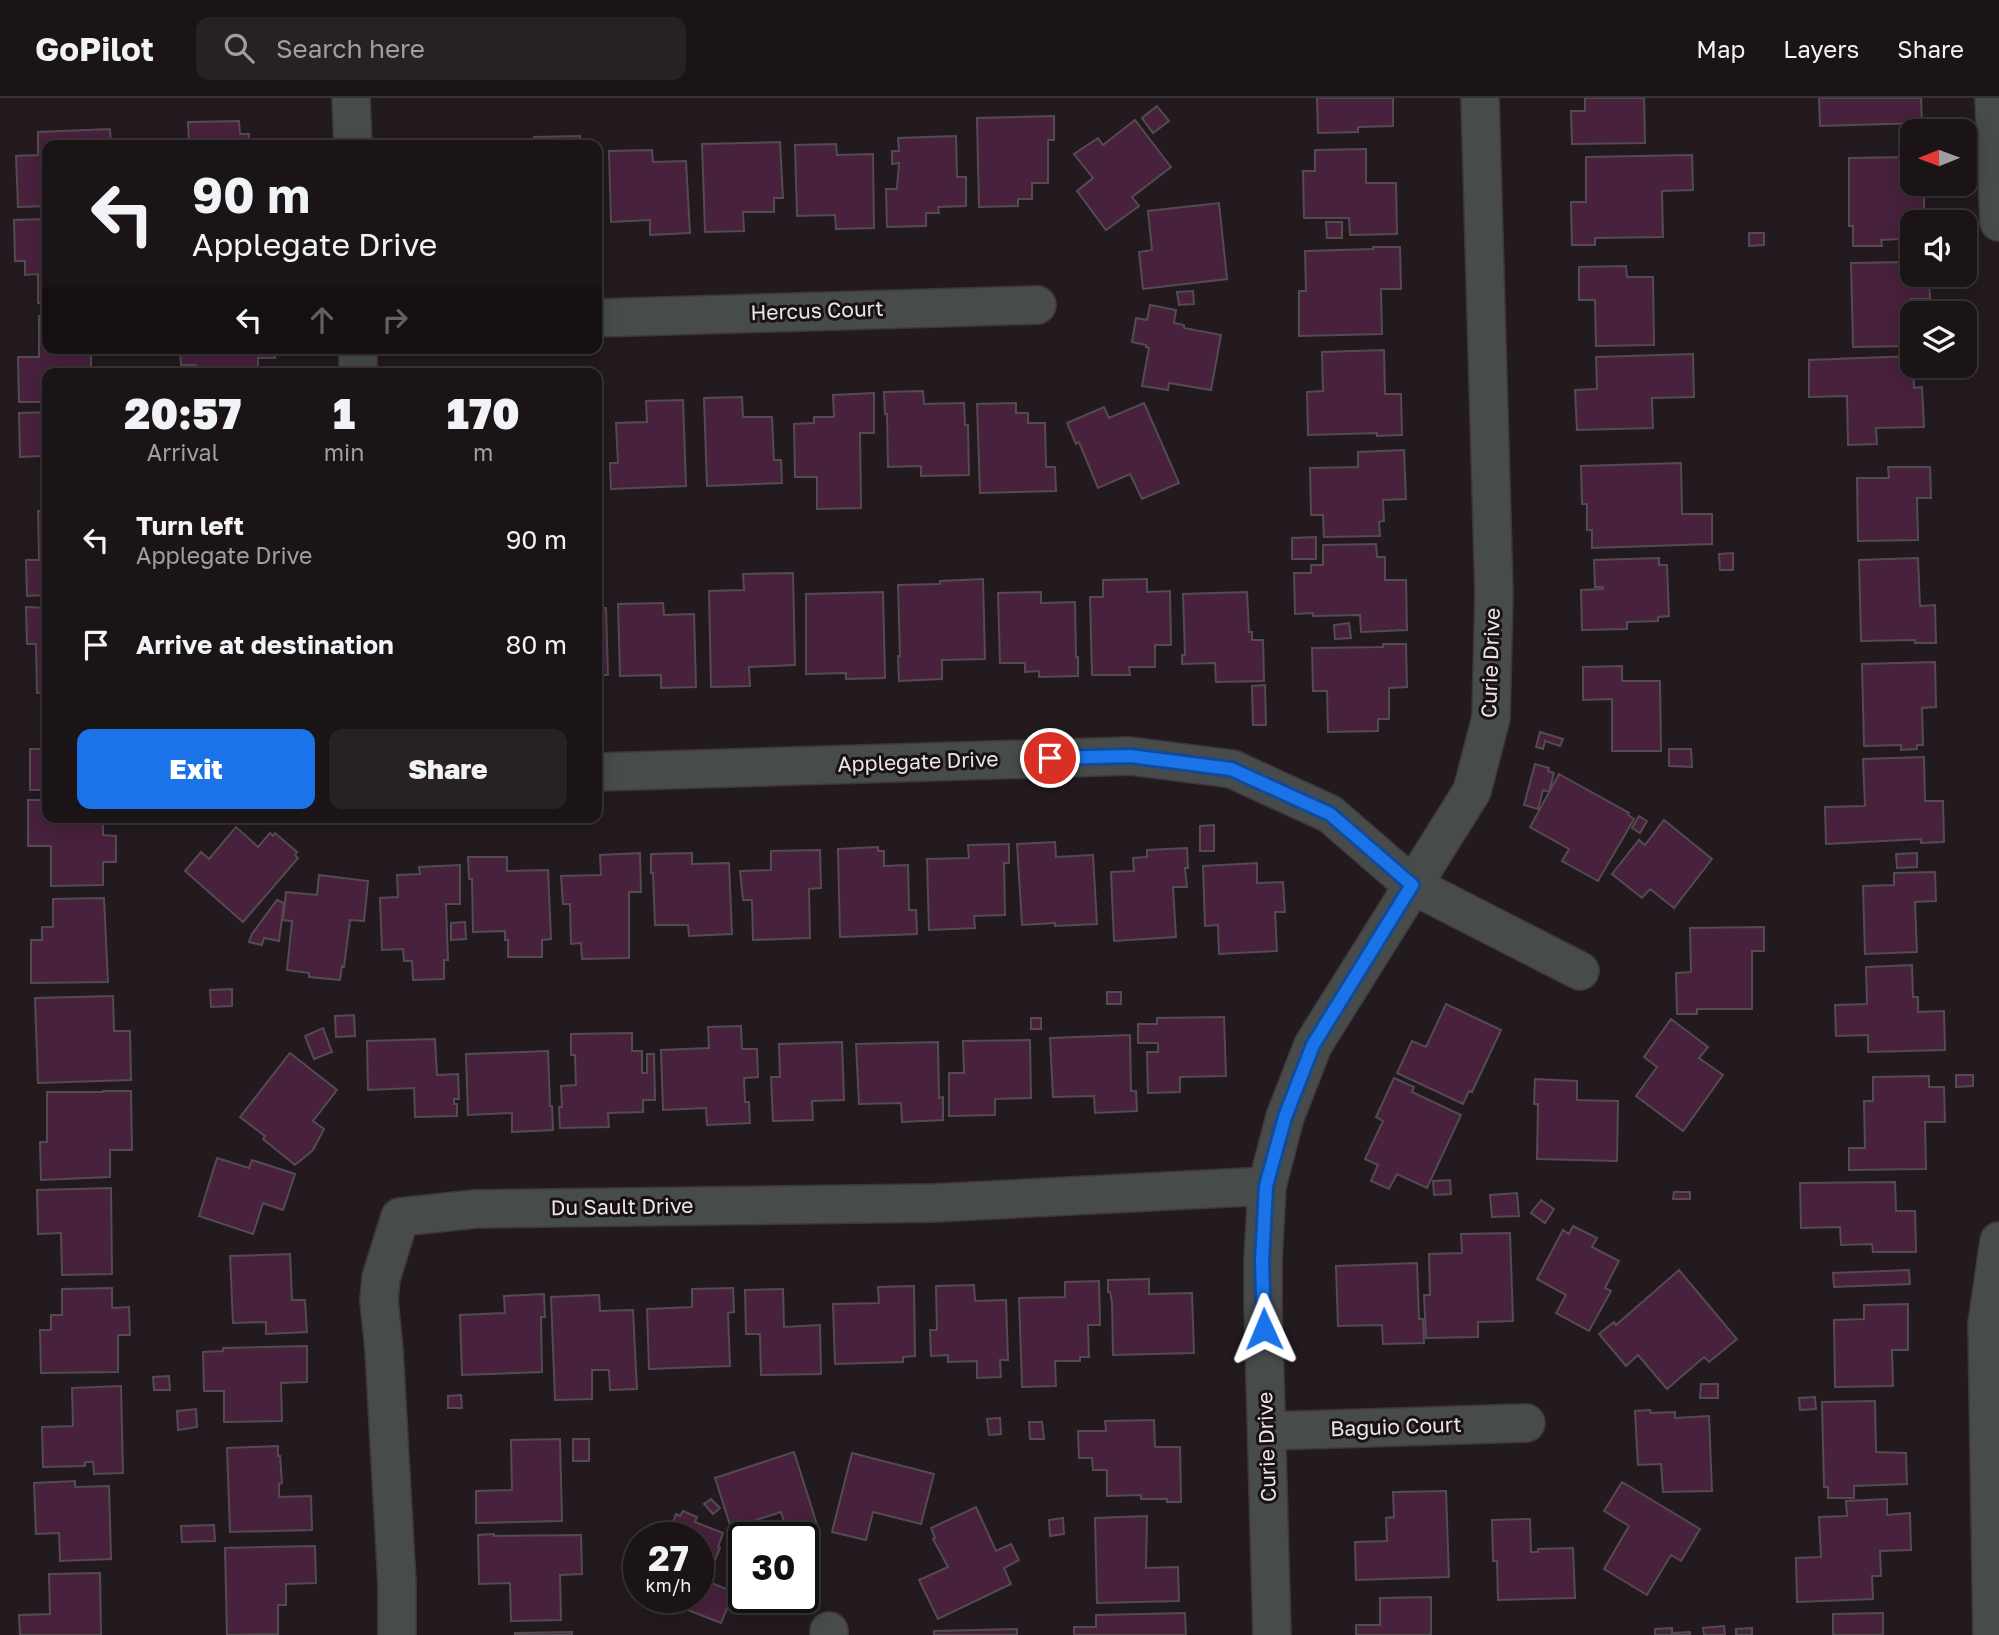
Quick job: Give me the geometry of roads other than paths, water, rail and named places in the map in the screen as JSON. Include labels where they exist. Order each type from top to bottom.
[{"type":"street","points":[[351,98],[353,140]]},
{"type":"street","name":"Curie Drive","points":[[1272,1635],[1262,1261],[1266,1186],[1285,1117],[1313,1045],[1472,791],[1492,718],[1494,593],[1480,98]]},
{"type":"street","points":[[1994,98],[1999,222]]},
{"type":"street","name":"Hercus Court","points":[[602,317],[1037,305]]},
{"type":"street","name":"Applegate Drive","points":[[602,772],[1130,756],[1231,769],[1330,814],[1412,885],[1580,971]]},
{"type":"street","name":"Du Sault Drive","points":[[397,1635],[397,1584],[379,1300],[381,1278],[400,1217],[475,1209],[933,1203],[1266,1186]]},
{"type":"street","points":[[1992,1635],[1987,1324],[1999,1241]]},
{"type":"street","name":"Baguio Court","points":[[1267,1431],[1526,1423]]}]
